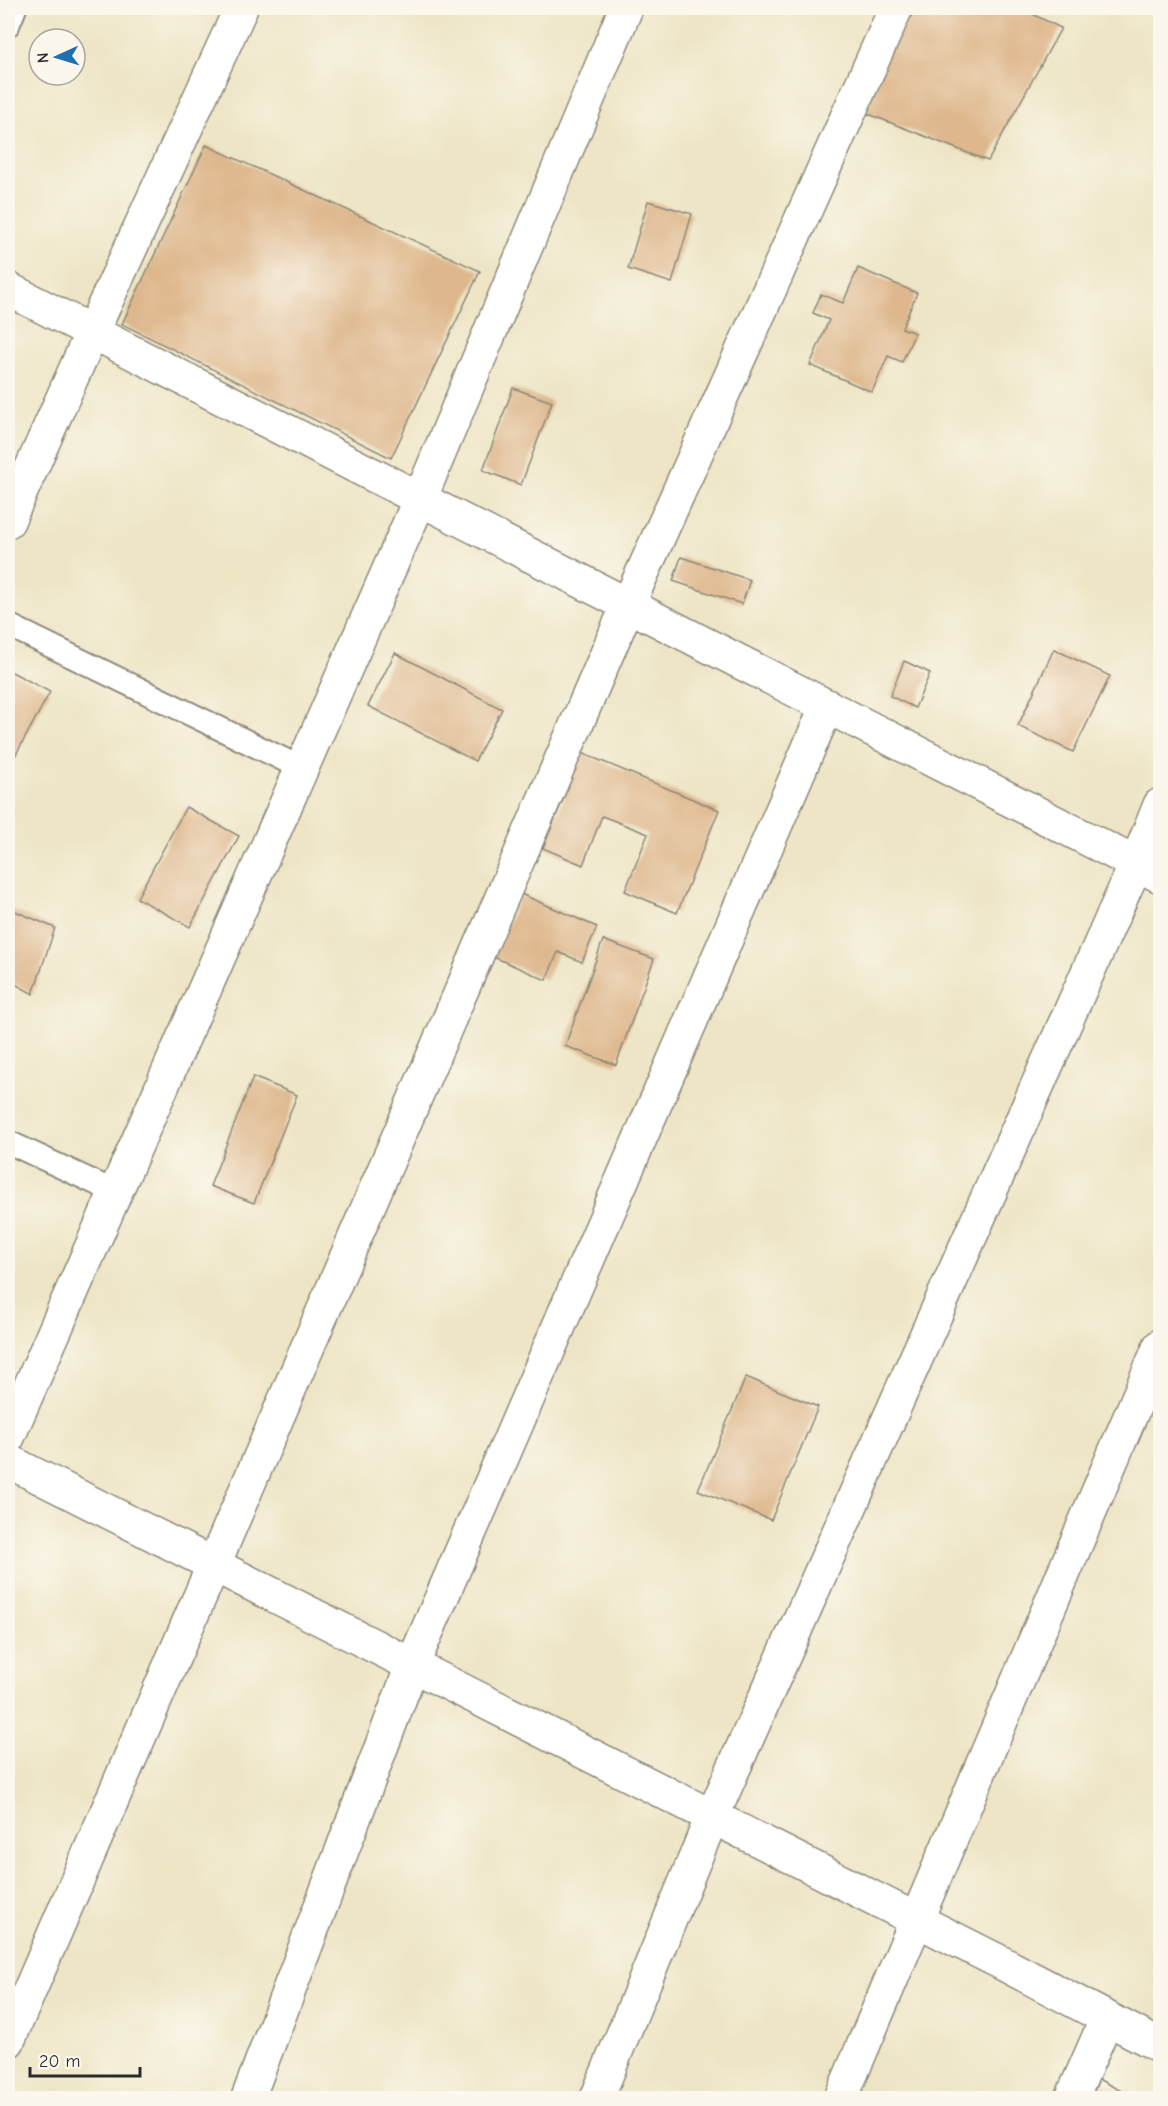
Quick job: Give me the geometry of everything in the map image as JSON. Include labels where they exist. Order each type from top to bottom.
[{"type":"street","points":[[8,521],[241,8]]},
{"type":"street","points":[[8,1437],[420,499],[626,8]]},
{"type":"street","points":[[8,2041],[628,605],[896,8]]},
{"type":"street","points":[[8,289],[1148,870]]},
{"type":"street","points":[[248,2098],[412,1666],[827,706]]},
{"type":"street","points":[[597,2098],[712,1817],[1148,870],[1161,805]]},
{"type":"street","points":[[841,2098],[1161,1346]]},
{"type":"street","points":[[8,1461],[917,1920],[1161,2046]]},
{"type":"street","points":[[1072,2098],[1107,2018]]},
{"type":"lane","points":[[8,25],[15,8]]},
{"type":"lane","points":[[8,625],[301,768]]},
{"type":"lane","points":[[8,1142],[115,1192]]},
{"type":"building","points":[[904,8],[1020,8],[1061,28],[988,161],[861,111]]},
{"type":"building","points":[[206,145],[480,271],[391,458],[122,324]]},
{"type":"building","points":[[648,201],[692,214],[672,283],[628,269]]},
{"type":"building","points":[[858,268],[917,293],[902,328],[915,333],[902,362],[888,356],[872,392],[810,365],[829,320],[813,313],[821,294],[843,303]]},
{"type":"building","points":[[513,388],[552,402],[521,485],[483,470]]},
{"type":"building","points":[[681,557],[750,580],[742,604],[673,581]]},
{"type":"building","points":[[1054,649],[1110,676],[1073,752],[1018,726]]},
{"type":"building","points":[[395,653],[502,709],[475,761],[368,706]]},
{"type":"building","points":[[904,661],[930,673],[915,708],[890,696]]},
{"type":"building","points":[[8,670],[50,692],[8,769]]},
{"type":"building","points":[[582,753],[719,810],[677,913],[625,891],[648,834],[602,816],[583,865],[543,848]]},
{"type":"building","points":[[186,807],[239,836],[190,927],[137,898]]},
{"type":"building","points":[[521,894],[597,927],[582,962],[558,952],[546,980],[494,957]]},
{"type":"building","points":[[8,908],[55,928],[33,994],[8,980]]},
{"type":"building","points":[[603,940],[654,959],[616,1065],[565,1046]]},
{"type":"building","points":[[253,1077],[297,1095],[254,1203],[210,1186]]},
{"type":"building","points":[[746,1377],[818,1407],[771,1520],[698,1490]]},
{"type":"building","points":[[1096,2078],[1135,2098],[1087,2098]]}]
